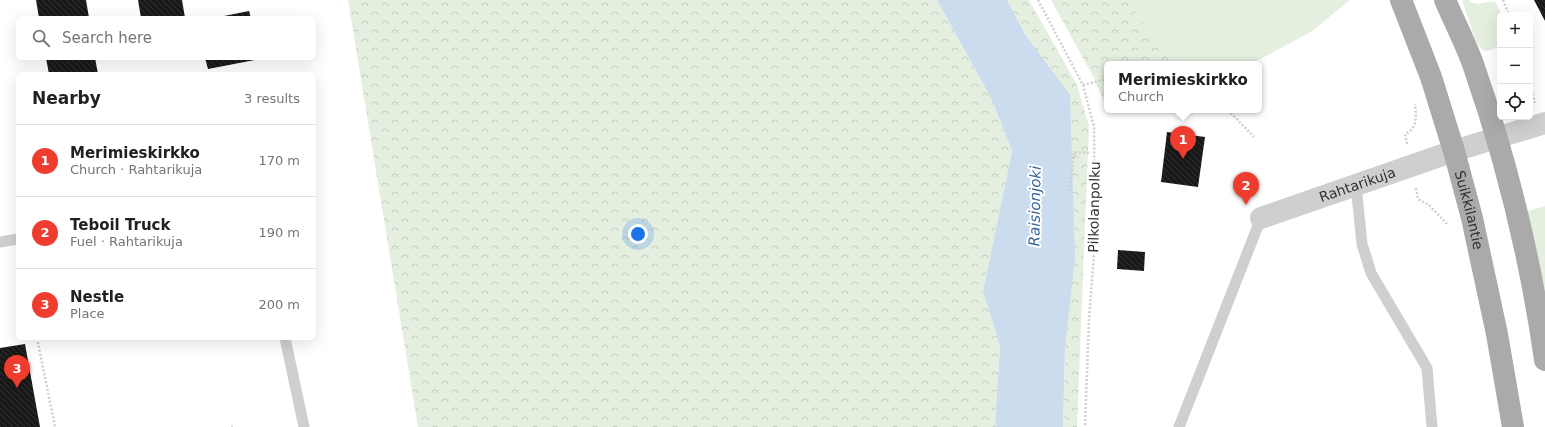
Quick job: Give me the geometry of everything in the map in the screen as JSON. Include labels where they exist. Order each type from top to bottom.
[{"type":"main road","name":"Suikkilantie","points":[[1401,0],[1428,67],[1454,151],[1480,249],[1497,334],[1513,427]]},
{"type":"main road","points":[[1445,0],[1472,63],[1496,138],[1524,243],[1540,319],[1545,360]]},
{"type":"street","name":"Rahtarikuja","points":[[1261,218],[1454,151],[1545,123]]},
{"type":"lane","points":[[1356,185],[1362,244],[1371,273],[1427,368],[1432,427]]},
{"type":"lane","points":[[1179,427],[1261,218]]},
{"type":"lane","points":[[0,242],[16,239]]},
{"type":"lane","points":[[285,340],[304,427]]},
{"type":"path","name":"Pilkolanpolku","points":[[1038,0],[1083,85],[1094,127],[1094,241],[1089,319],[1085,427]]},
{"type":"path","points":[[1504,0],[1508,12]]},
{"type":"path","points":[[1083,85],[1104,80]]},
{"type":"path","points":[[1405,134],[1414,128],[1416,116],[1414,99]]},
{"type":"path","points":[[1231,113],[1254,137]]},
{"type":"path","points":[[1070,191],[1074,152],[1091,153]]},
{"type":"path","points":[[1418,199],[1428,205],[1447,224]]},
{"type":"path","points":[[37,340],[55,427]]},
{"type":"green space","points":[[348,0],[937,0],[992,100],[1012,151],[983,291],[1000,346],[995,427],[418,427]]},
{"type":"green space","points":[[1007,0],[1029,0],[1077,85],[1089,126],[1077,427],[1063,427],[1065,348],[1026,36]]},
{"type":"green space","points":[[1051,0],[1128,0],[1170,61],[1104,61],[1104,101],[1094,78]]},
{"type":"green space","points":[[1128,0],[1350,0],[1311,32],[1257,61],[1170,61]]},
{"type":"green space","points":[[1462,0],[1469,0],[1470,2],[1477,4],[1495,1],[1500,12],[1497,12],[1497,47],[1488,51],[1482,50],[1476,41]]},
{"type":"green space","points":[[1545,206],[1545,292],[1527,211]]},
{"type":"water","name":"Raisionjoki","points":[[937,0],[1007,0],[1026,36],[1070,95],[1075,258],[1065,348],[1063,427],[995,427],[1000,346],[983,291],[1012,151],[992,100]]},
{"type":"building","points":[[36,0],[86,0],[89,16],[39,16]]},
{"type":"building","points":[[138,0],[182,0],[185,16],[141,16]]},
{"type":"building","points":[[1534,0],[1545,0],[1545,21]]},
{"type":"building","points":[[249,11],[250,16],[224,16]]},
{"type":"building","points":[[46,60],[95,60],[98,72],[49,72]]},
{"type":"building","points":[[206,60],[255,60],[208,69]]},
{"type":"building","points":[[1167,132],[1205,137],[1198,187],[1161,182]]},
{"type":"building","points":[[1118,250],[1145,252],[1144,271],[1117,269]]},
{"type":"building","points":[[25,344],[40,427],[0,427],[0,348]]},
{"type":"place","name":"Merimieskirkko","points":[[1183,159]]},
{"type":"place","name":"Teboil Truck","points":[[1246,205]]},
{"type":"place","name":"Nestle","points":[[17,388]]}]
